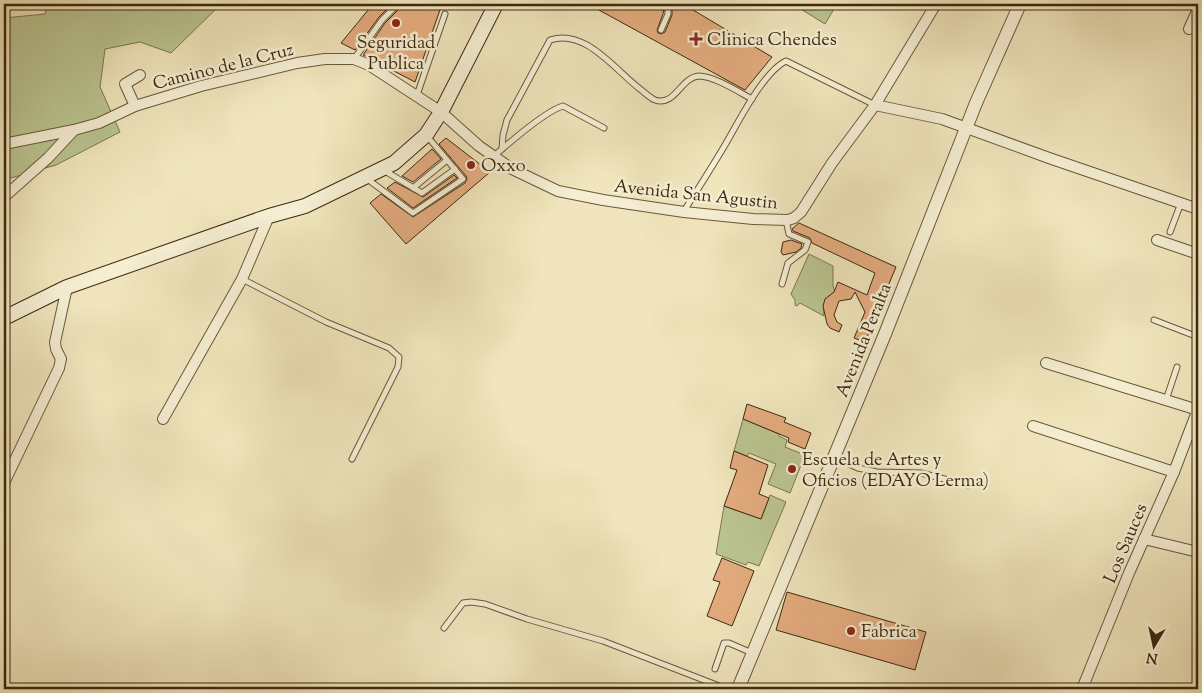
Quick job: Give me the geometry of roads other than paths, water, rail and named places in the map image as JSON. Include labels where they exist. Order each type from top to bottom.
[{"type":"main road","points":[[4,318],[67,287],[269,216],[305,206],[394,163],[426,135],[441,112],[496,4]]},
{"type":"street","points":[[936,4],[875,105],[942,119],[1198,209]]},
{"type":"street","name":"Avenida Peralta","points":[[738,689],[967,128],[1020,4]]},
{"type":"street","points":[[1189,29],[1198,9]]},
{"type":"street","name":"Camino de la Cruz","points":[[4,144],[74,130],[99,122],[135,106],[202,86],[298,63],[325,59],[354,59],[369,65],[441,112]]},
{"type":"street","points":[[135,106],[125,84],[140,75]]},
{"type":"street","name":"Avenida San Agustin","points":[[441,112],[479,146],[512,169],[558,191],[602,200],[684,212],[779,221],[794,218],[801,212],[832,164],[875,105]]},
{"type":"street","points":[[4,197],[48,158],[74,130]]},
{"type":"street","points":[[163,419],[242,279],[269,216]]},
{"type":"street","points":[[1157,240],[1198,254]]},
{"type":"street","points":[[4,483],[60,368],[61,359],[55,342],[67,287]]},
{"type":"street","points":[[1046,363],[1198,409]]},
{"type":"street","name":"Los Sauces","points":[[1082,689],[1174,472],[1198,409]]},
{"type":"street","points":[[1033,426],[1174,472]]},
{"type":"street","points":[[1144,539],[1198,552]]},
{"type":"lane","points":[[354,59],[382,20],[398,4]]},
{"type":"lane","points":[[660,4],[668,9],[668,14],[661,30]]},
{"type":"lane","points":[[417,95],[445,14]]},
{"type":"lane","points":[[502,149],[502,135],[507,120],[550,40],[559,37],[575,39],[604,56],[624,77],[654,100],[664,101],[672,98],[690,78],[699,76],[708,77],[752,99]]},
{"type":"lane","points":[[684,212],[752,99],[772,73],[786,61],[875,105]]},
{"type":"lane","points":[[493,156],[541,118],[563,106],[604,128]]},
{"type":"lane","points":[[366,177],[413,213],[464,179],[426,135]]},
{"type":"lane","points":[[413,188],[447,160]]},
{"type":"lane","points":[[382,169],[422,193],[455,169]]},
{"type":"lane","points":[[1170,232],[1181,203]]},
{"type":"lane","points":[[782,284],[788,263],[805,250],[808,242],[789,234],[786,220]]},
{"type":"lane","points":[[242,279],[326,322],[389,348],[399,357],[398,367],[352,458]]},
{"type":"lane","points":[[1154,320],[1198,337]]},
{"type":"lane","points":[[1166,400],[1177,368]]},
{"type":"lane","points":[[834,457],[858,468],[876,472],[921,473],[968,485]]},
{"type":"lane","points":[[444,628],[463,603],[485,604],[527,619],[603,641],[727,689]]},
{"type":"lane","points":[[715,669],[724,643],[729,643],[753,653]]},
{"type":"place","name":"Seguridad Publica","points":[[396,23]]},
{"type":"place","name":"Clinica Chendes","points":[[696,39]]},
{"type":"place","name":"Oxxo","points":[[471,165]]},
{"type":"place","name":"Escuela de Artes y Oficios (EDAYO Lerma)","points":[[792,469]]},
{"type":"place","name":"Fabrica","points":[[851,631]]}]
